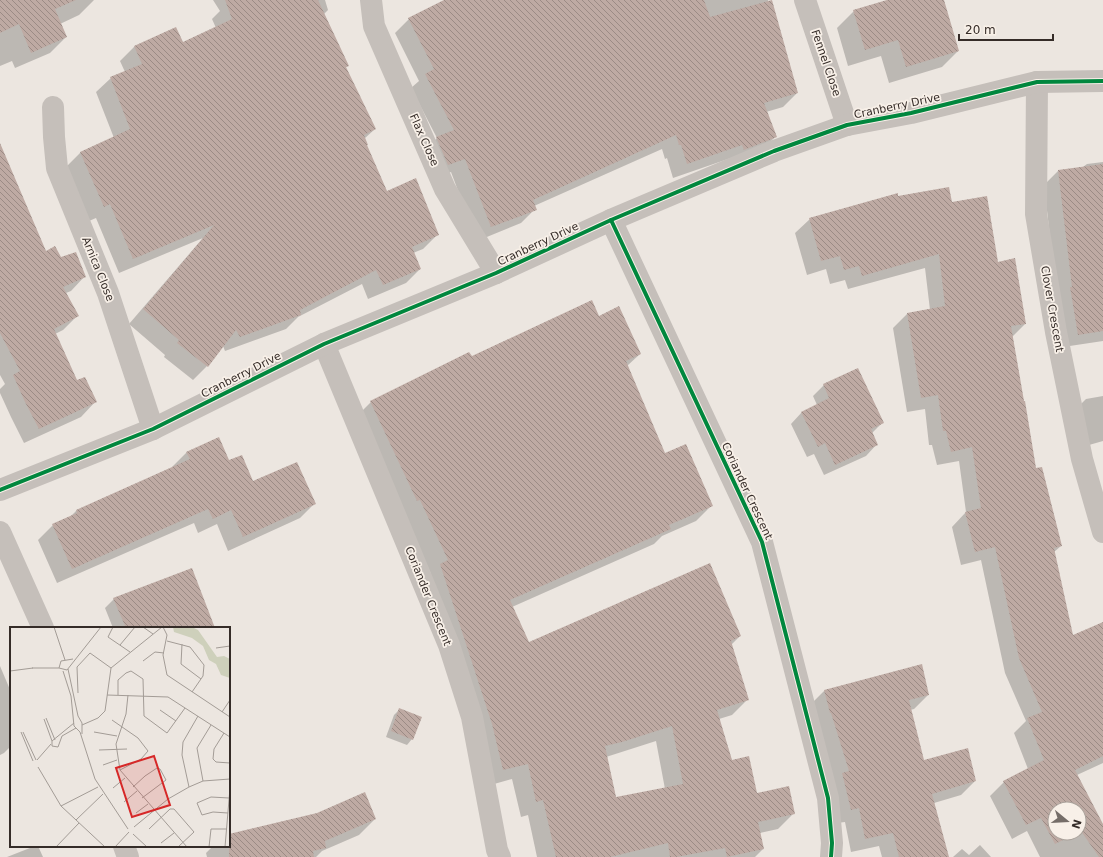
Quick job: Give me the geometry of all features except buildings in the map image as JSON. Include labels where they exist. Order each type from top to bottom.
[{"type":"street","name":"Flax Close","points":[[371,0],[374,26],[445,189],[496,273]]},
{"type":"street","name":"Fennel Close","points":[[805,0],[847,126]]},
{"type":"street","name":"Cranberry Drive","points":[[0,490],[153,429],[324,344],[496,273],[611,220],[774,152],[847,126],[911,113],[1037,82],[1103,81]]},
{"type":"street","name":"Clover Crescent","points":[[1037,82],[1036,214],[1056,332],[1081,452],[1103,532]]},
{"type":"street","name":"Arnica Close","points":[[53,107],[56,168],[108,293],[153,429]]},
{"type":"street","name":"Coriander Crescent","points":[[611,220],[762,542],[828,798],[832,843],[831,857]]},
{"type":"street","name":"Coriander Crescent","points":[[324,344],[449,645],[472,717],[497,850],[500,857]]},
{"type":"street","points":[[0,532],[42,627]]},
{"type":"street","points":[[124,847],[128,857]]},
{"type":"cycle path","points":[[0,490],[153,429],[324,344],[496,273],[611,220],[774,151],[847,125],[911,113],[1037,82],[1103,81]]},
{"type":"cycle path","points":[[611,220],[762,542],[828,798],[832,843],[831,857]]}]
